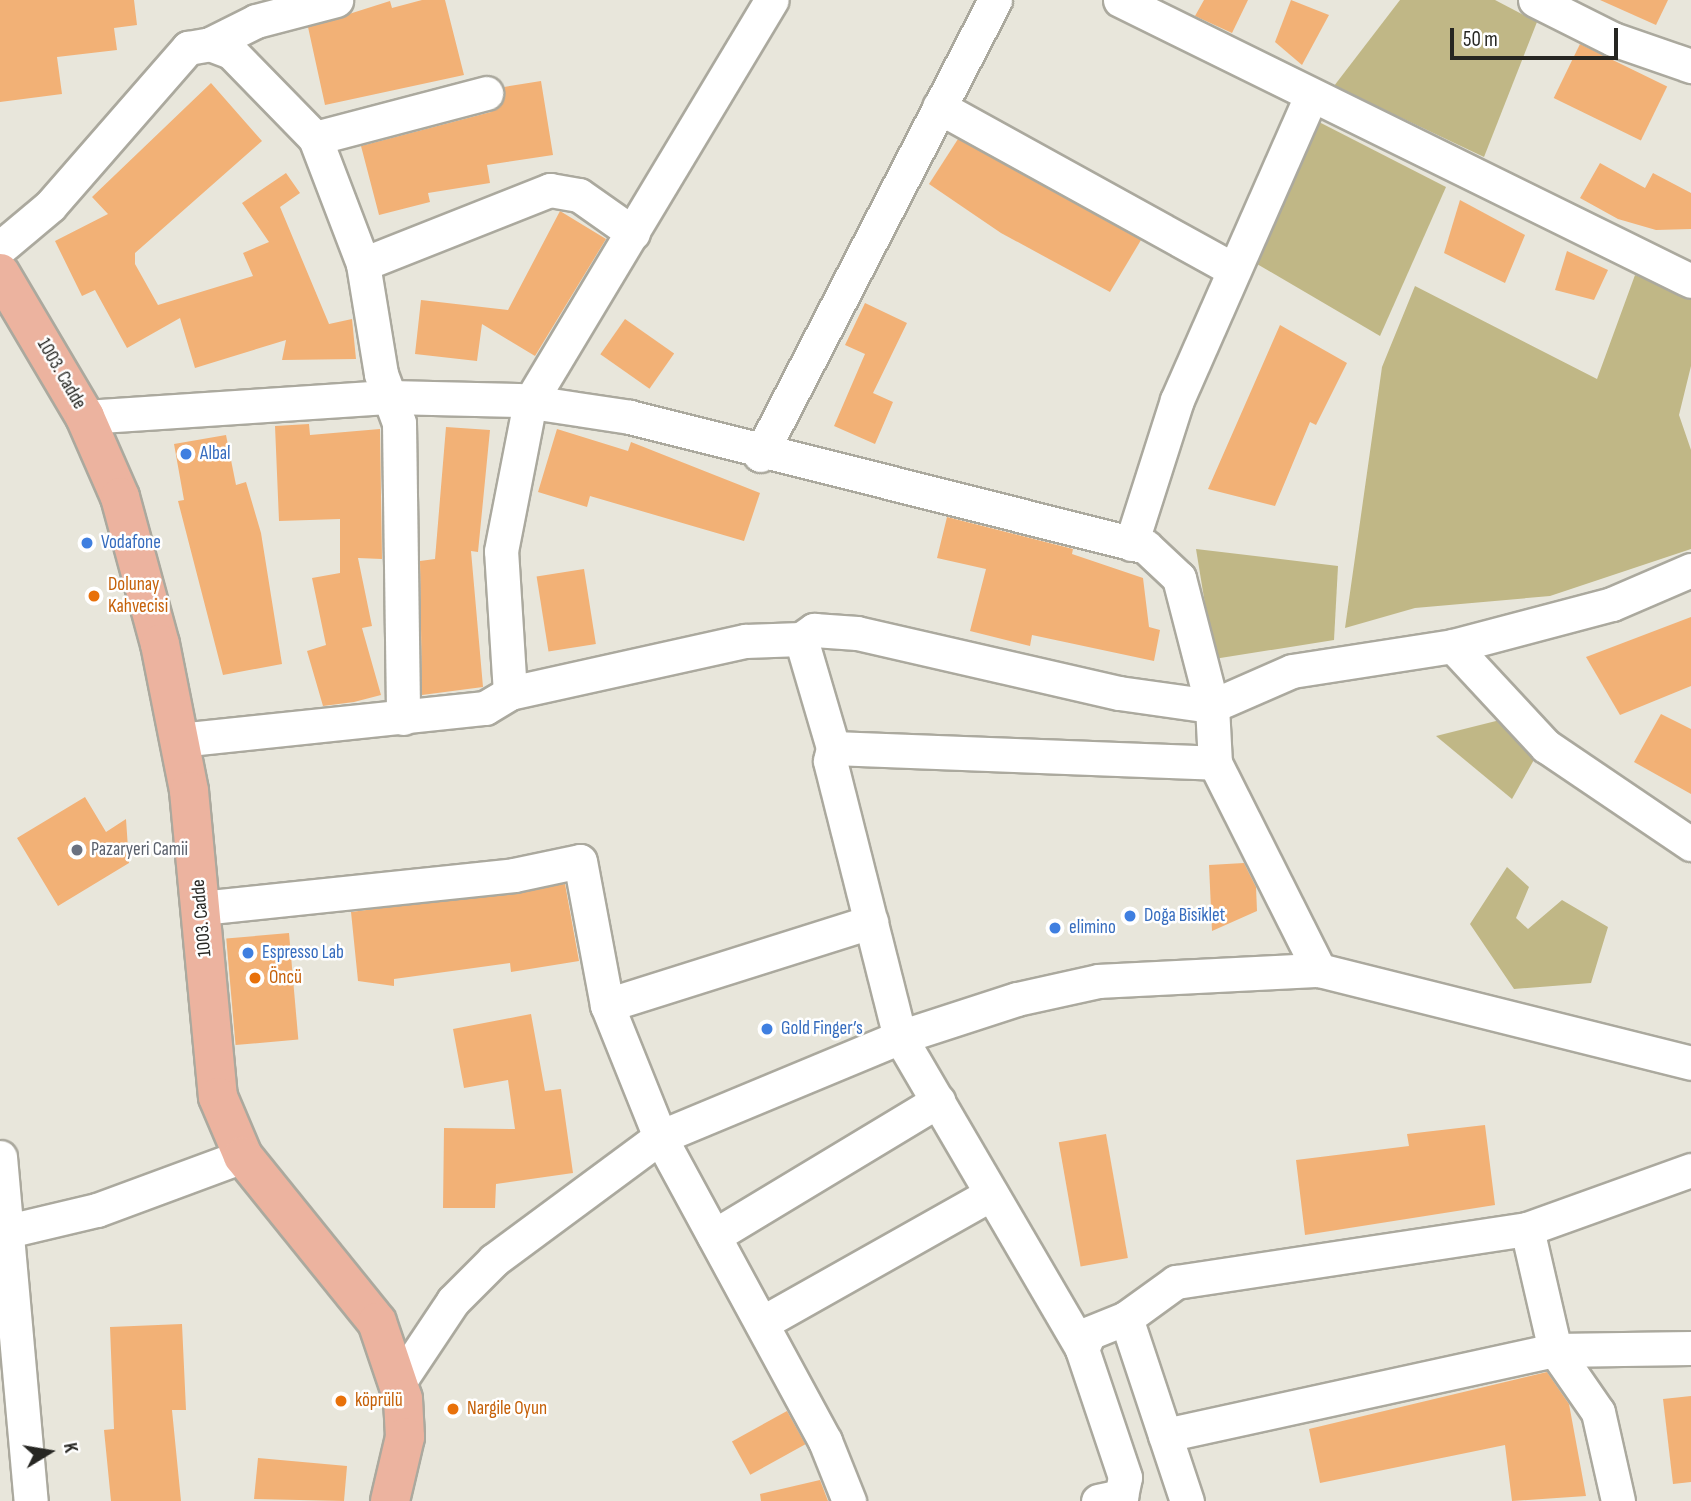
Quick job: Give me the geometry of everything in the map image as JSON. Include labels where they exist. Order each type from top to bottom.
[{"type":"main road","name":"1003. Cadde","points":[[0,268],[85,417],[137,553],[179,740],[201,908],[218,1097],[243,1156],[355,1288],[377,1322],[399,1382],[405,1437],[390,1501]]},
{"type":"street","points":[[0,268],[50,206],[188,48],[211,44],[256,21],[336,0]]},
{"type":"street","points":[[510,693],[500,551],[530,402],[772,0]]},
{"type":"street","points":[[760,455],[995,0]]},
{"type":"street","points":[[1120,0],[1310,98],[1691,281]]},
{"type":"street","points":[[1535,0],[1613,39],[1691,66]]},
{"type":"street","points":[[211,44],[231,52],[314,138],[363,264],[390,397],[399,423],[403,718]]},
{"type":"street","points":[[314,138],[486,93]]},
{"type":"street","points":[[1131,544],[1177,400],[1231,268],[1310,98]]},
{"type":"street","points":[[939,107],[1231,268]]},
{"type":"street","points":[[363,264],[550,190],[579,195],[633,233]]},
{"type":"street","points":[[85,417],[390,397],[530,402],[630,418],[760,455],[1146,547],[1179,578],[1212,706],[1215,763],[1319,970]]},
{"type":"street","points":[[179,740],[485,708],[510,693],[745,640],[802,639],[814,630],[857,633],[1119,693],[1212,706],[1292,671],[1453,646],[1612,604],[1691,570]]},
{"type":"street","points":[[802,639],[833,748],[830,761],[900,1037],[1082,1349],[1125,1477],[1121,1496],[1098,1501]]},
{"type":"street","points":[[1453,646],[1546,747],[1691,844]]},
{"type":"street","points":[[833,748],[1010,760],[1215,763]]},
{"type":"street","points":[[201,908],[514,875],[580,861],[607,1005],[660,1137],[825,1441],[849,1501]]},
{"type":"street","points":[[607,1005],[871,922]]},
{"type":"street","points":[[399,1382],[453,1301],[494,1260],[660,1137],[900,1037],[1017,999],[1100,981],[1319,970],[1691,1063]]},
{"type":"street","points":[[714,1236],[938,1101]]},
{"type":"street","points":[[8,1231],[97,1210],[243,1156]]},
{"type":"street","points":[[0,1157],[31,1501]]},
{"type":"street","points":[[1082,1349],[1090,1333],[1126,1318],[1176,1282],[1527,1229],[1691,1170]]},
{"type":"street","points":[[762,1323],[991,1194]]},
{"type":"street","points":[[1527,1229],[1555,1350],[1598,1412],[1618,1501]]},
{"type":"street","points":[[1126,1318],[1187,1501]]},
{"type":"street","points":[[1165,1435],[1555,1350],[1691,1348]]},
{"type":"shaded area","points":[[1400,0],[1495,0],[1537,22],[1484,157],[1334,86]]},
{"type":"shaded area","points":[[1319,122],[1446,187],[1380,336],[1257,264]]},
{"type":"shaded area","points":[[1635,275],[1691,296],[1691,366],[1679,415],[1691,450],[1691,549],[1550,596],[1415,608],[1345,628],[1382,367],[1415,286],[1597,379]]},
{"type":"shaded area","points":[[1196,549],[1338,566],[1334,640],[1214,659]]},
{"type":"shaded area","points":[[1500,720],[1535,758],[1512,799],[1436,736]]},
{"type":"shaded area","points":[[1507,867],[1529,887],[1516,918],[1528,929],[1562,900],[1608,927],[1591,983],[1514,989],[1470,924]]},
{"type":"building","points":[[0,0],[134,0],[137,25],[114,28],[117,50],[57,57],[62,94],[0,102]]},
{"type":"building","points":[[422,0],[445,0],[464,75],[325,105],[308,27],[390,1],[392,8]]},
{"type":"building","points":[[1204,0],[1248,0],[1232,33],[1195,16]]},
{"type":"building","points":[[1291,0],[1329,15],[1302,65],[1275,42]]},
{"type":"building","points":[[1600,0],[1668,0],[1656,25]]},
{"type":"building","points":[[1580,44],[1667,87],[1641,140],[1554,98]]},
{"type":"building","points":[[541,81],[553,155],[487,165],[490,183],[428,193],[430,202],[379,215],[361,146],[491,112],[504,99],[504,87]]},
{"type":"building","points":[[211,83],[262,141],[135,253],[135,264],[158,305],[253,276],[243,253],[269,242],[242,203],[286,173],[300,193],[280,207],[329,324],[352,319],[356,359],[282,360],[286,340],[195,368],[180,318],[127,348],[95,290],[82,296],[55,241],[108,214],[92,197]]},
{"type":"building","points":[[958,139],[1141,240],[1110,292],[1001,233],[929,184]]},
{"type":"building","points":[[1600,163],[1645,188],[1653,173],[1691,193],[1691,229],[1656,230],[1618,219],[1580,198]]},
{"type":"building","points":[[1460,200],[1525,235],[1505,283],[1444,253]]},
{"type":"building","points":[[560,211],[606,239],[535,356],[482,324],[477,361],[415,354],[421,300],[508,310]]},
{"type":"building","points":[[1567,251],[1608,270],[1594,300],[1555,290]]},
{"type":"building","points":[[865,303],[907,323],[873,393],[893,402],[875,444],[834,426],[865,354],[845,345]]},
{"type":"building","points":[[625,319],[674,353],[649,389],[600,354]]},
{"type":"building","points":[[1280,325],[1347,363],[1316,425],[1310,422],[1275,506],[1208,489]]},
{"type":"building","points":[[309,424],[310,435],[380,429],[382,559],[358,558],[372,626],[362,628],[381,695],[323,706],[307,651],[326,645],[312,578],[340,573],[340,519],[279,521],[275,426]]},
{"type":"building","points":[[446,427],[490,430],[478,552],[471,551],[483,687],[422,695],[420,561],[435,559]]},
{"type":"building","points":[[557,429],[628,451],[631,442],[760,493],[744,541],[590,496],[587,507],[538,492]]},
{"type":"building","points":[[226,435],[236,485],[246,482],[261,533],[282,664],[223,675],[178,501],[184,500],[174,444]]},
{"type":"building","points":[[947,517],[1073,549],[1072,554],[1143,578],[1149,627],[1160,630],[1154,661],[1032,635],[1030,646],[970,631],[986,569],[937,558]]},
{"type":"building","points":[[584,569],[596,644],[548,652],[537,577]]},
{"type":"building","points":[[1691,617],[1691,686],[1620,715],[1586,657]]},
{"type":"building","points":[[1661,714],[1691,729],[1691,794],[1634,762]]},
{"type":"building","name":"Pazaryeri Camii","points":[[85,797],[106,832],[126,819],[129,863],[58,906],[17,838]]},
{"type":"building","points":[[1244,863],[1256,887],[1257,911],[1212,931],[1209,865]]},
{"type":"building","points":[[565,884],[579,961],[511,972],[510,963],[394,979],[394,986],[358,981],[351,912]]},
{"type":"building","points":[[289,933],[298,1040],[236,1045],[226,938]]},
{"type":"building","points":[[531,1014],[545,1091],[561,1089],[573,1173],[496,1184],[495,1208],[443,1208],[444,1128],[515,1129],[508,1080],[464,1088],[453,1029]]},
{"type":"building","points":[[1485,1125],[1495,1205],[1305,1235],[1296,1160],[1409,1146],[1407,1134]]},
{"type":"building","points":[[1106,1134],[1128,1258],[1081,1266],[1059,1142]]},
{"type":"building","points":[[182,1324],[186,1410],[172,1410],[181,1501],[111,1501],[104,1430],[114,1429],[110,1327]]},
{"type":"building","points":[[1547,1372],[1569,1404],[1586,1496],[1512,1501],[1505,1445],[1320,1483],[1309,1429]]},
{"type":"building","points":[[1691,1396],[1691,1482],[1673,1484],[1663,1399]]},
{"type":"building","points":[[787,1411],[805,1444],[750,1475],[732,1442]]},
{"type":"building","points":[[258,1458],[347,1466],[344,1501],[254,1499]]},
{"type":"building","points":[[820,1480],[828,1501],[761,1501],[760,1494]]},
{"type":"place","name":"Albal","points":[[186,454]]},
{"type":"place","name":"Vodafone","points":[[87,543]]},
{"type":"place","name":"Dolunay Kahvecisi","points":[[94,596]]},
{"type":"place","name":"Pazaryeri Camii","points":[[77,850]]},
{"type":"place","name":"Doğa Bīsīklet","points":[[1130,916]]},
{"type":"place","name":"elimino","points":[[1055,928]]},
{"type":"place","name":"Espresso Lab","points":[[248,953]]},
{"type":"place","name":"Öncü","points":[[255,978]]},
{"type":"place","name":"Gold Finger’s","points":[[767,1029]]},
{"type":"place","name":"köprülü","points":[[341,1401]]},
{"type":"place","name":"Nargile Oyun","points":[[453,1409]]}]
